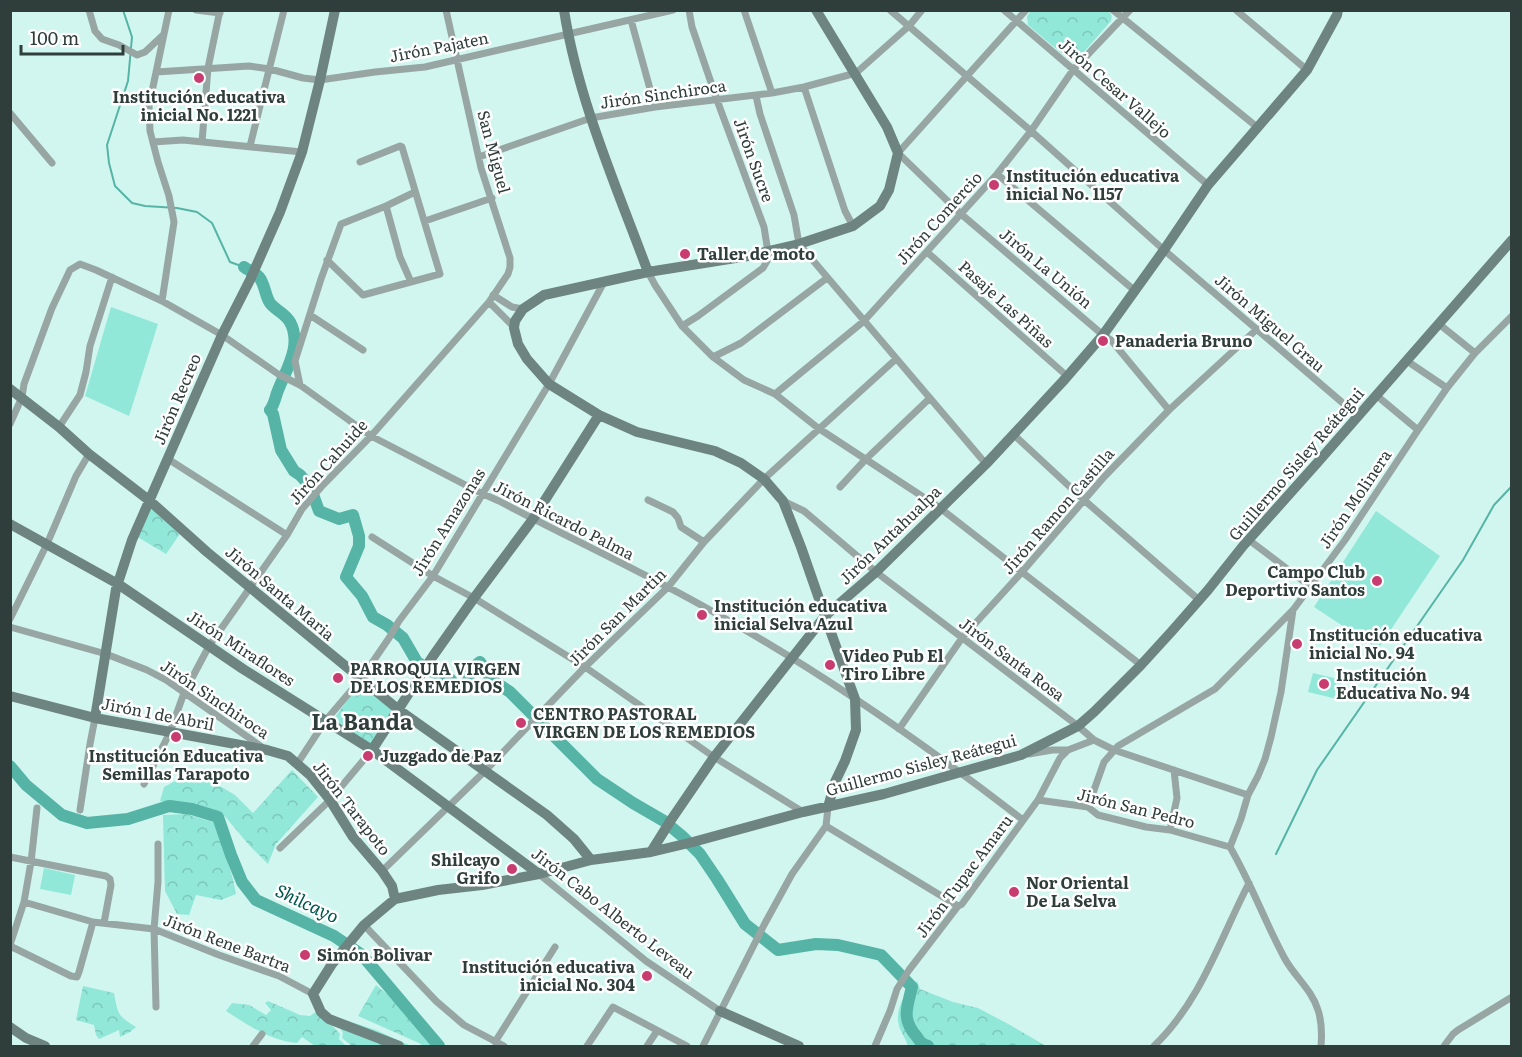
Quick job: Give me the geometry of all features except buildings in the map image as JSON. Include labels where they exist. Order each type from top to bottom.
[{"type":"street","points":[[89,10],[94,31],[102,39],[137,55],[145,52],[165,33]]},
{"type":"street","points":[[162,301],[174,222],[153,142],[149,106],[169,10]]},
{"type":"street","points":[[196,10],[220,12],[208,68],[202,142]]},
{"type":"street","points":[[250,146],[284,10]]},
{"type":"street","name":"Jirón Recreo","points":[[80,810],[116,589],[132,540],[222,335],[250,280],[280,212],[302,152],[335,10]]},
{"type":"street","name":"San Miguel","points":[[446,10],[479,157],[510,264],[508,274],[491,298]]},
{"type":"street","points":[[564,10],[568,35],[591,118],[648,273],[682,326],[713,357],[744,380],[775,394],[818,428],[940,508],[1141,665]]},
{"type":"street","name":"Jirón Pajaten","points":[[156,72],[249,66],[320,80],[425,67],[673,10]]},
{"type":"street","name":"Jirón Sucre","points":[[689,10],[692,27],[717,100],[764,227],[768,252]]},
{"type":"street","points":[[744,10],[772,93]]},
{"type":"street","points":[[816,10],[887,127],[898,153]]},
{"type":"street","name":"Jirón Miguel Grau","points":[[890,10],[1358,417]]},
{"type":"street","points":[[855,73],[909,26],[922,10]]},
{"type":"street","name":"Jirón Cesar Vallejo","points":[[1004,10],[1208,185]]},
{"type":"street","points":[[703,1047],[792,874],[826,826],[828,807],[835,782],[856,730],[855,699],[783,501],[764,479],[741,463],[715,451],[637,432],[599,415],[549,384],[527,359],[518,344],[514,328],[515,321],[523,309],[544,295],[648,273],[768,252],[853,226],[880,206],[889,190],[898,153],[1026,10]]},
{"type":"street","points":[[1113,10],[1257,127]]},
{"type":"street","name":"Jirón Comercio","points":[[775,394],[864,321],[997,174],[1031,131],[1073,70],[1130,10]]},
{"type":"street","points":[[1236,10],[1307,70]]},
{"type":"street","name":"Jirón Antahualpa","points":[[651,852],[714,757],[825,616],[876,572],[986,464],[1103,335],[1208,185],[1307,70],[1338,10]]},
{"type":"street","points":[[632,20],[654,107]]},
{"type":"street","name":"Jirón Sinchiroca","points":[[479,157],[591,118],[654,107],[756,96],[804,87],[855,73]]},
{"type":"street","points":[[804,87],[845,211],[853,226]]},
{"type":"street","points":[[756,96],[794,215],[799,244],[986,464]]},
{"type":"street","points":[[10,112],[52,163]]},
{"type":"street","points":[[153,142],[183,140],[302,152]]},
{"type":"street","points":[[327,260],[363,295],[440,274],[400,146],[360,162]]},
{"type":"street","name":"Jirón La Unión","points":[[898,153],[961,214],[1117,346],[1169,410]]},
{"type":"street","points":[[997,174],[1134,290]]},
{"type":"street","points":[[300,385],[295,362],[340,224],[415,192]]},
{"type":"street","points":[[424,221],[492,198]]},
{"type":"street","points":[[386,206],[400,257],[411,282]]},
{"type":"street","name":"Guillermo Sisley Reátegui","points":[[313,994],[332,964],[364,925],[395,899],[539,874],[591,860],[651,852],[803,812],[884,794],[1021,755],[1078,726],[1141,665],[1512,240]]},
{"type":"street","points":[[682,326],[763,268],[768,252]]},
{"type":"street","name":"Pasaje Las Piñas","points":[[927,252],[1067,376]]},
{"type":"street","name":"Jirón Ricardo Palma","points":[[22,397],[24,384],[53,305],[70,271],[80,264],[111,277],[162,301],[222,335],[278,374],[300,385],[371,436],[481,494],[668,587],[792,658],[899,729],[1023,820]]},
{"type":"street","points":[[59,427],[80,395],[90,346],[111,277]]},
{"type":"street","points":[[713,357],[741,343],[827,278]]},
{"type":"street","name":"Jirón Amazonas","points":[[297,764],[326,720],[361,679],[399,621],[433,576],[549,384],[604,282]]},
{"type":"street","points":[[491,298],[512,308],[523,309]]},
{"type":"street","points":[[491,298],[514,328]]},
{"type":"street","name":"Jirón Cahuide","points":[[144,784],[170,732],[184,693],[209,646],[287,535],[302,509],[371,436],[491,298]]},
{"type":"street","points":[[310,315],[363,350]]},
{"type":"street","name":"Jirón Molinera","points":[[1088,807],[1104,762],[1118,746],[1215,689],[1293,610],[1351,531],[1447,388],[1475,353],[1512,316]]},
{"type":"street","points":[[1440,324],[1475,353]]},
{"type":"street","name":"Jirón Ramon Castilla","points":[[899,729],[962,638],[1104,477],[1169,410],[1257,329]]},
{"type":"street","name":"Jirón San Martin","points":[[382,871],[668,587],[704,542],[764,479],[896,359]]},
{"type":"street","points":[[1407,361],[1447,388]]},
{"type":"street","name":"Jirón Santa Maria","points":[[10,389],[150,501],[207,552],[399,710],[546,815],[574,839],[591,860]]},
{"type":"street","points":[[1376,395],[1418,430]]},
{"type":"street","points":[[10,424],[22,397]]},
{"type":"street","points":[[840,487],[930,398]]},
{"type":"street","points":[[280,848],[330,800],[372,750],[433,656],[533,519],[599,415]]},
{"type":"street","points":[[1013,434],[1084,500],[1199,600]]},
{"type":"street","points":[[10,619],[47,544],[76,476],[89,454]]},
{"type":"street","points":[[168,459],[287,535]]},
{"type":"street","points":[[648,500],[673,512],[681,527],[704,542]]},
{"type":"street","name":"Jirón Santa Rosa","points":[[783,501],[804,511],[876,572],[1094,740],[1114,750],[1248,795]]},
{"type":"street","name":"Jirón Miraflores","points":[[10,524],[118,584],[243,669],[372,750],[448,807]]},
{"type":"street","points":[[372,537],[585,667],[714,757],[803,812]]},
{"type":"street","points":[[1249,540],[1311,587]]},
{"type":"street","points":[[1293,610],[1281,692],[1271,737],[1265,759],[1248,795],[1230,847],[1287,962],[1318,1008],[1322,1027],[1321,1047]]},
{"type":"street","name":"Jirón Sinchiroca","points":[[10,627],[106,654],[147,670],[166,680],[267,750]]},
{"type":"street","name":"Jirón 1 de Abril","points":[[10,696],[95,718],[267,750],[288,756],[297,764]]},
{"type":"street","points":[[1021,755],[1068,750],[1094,740]]},
{"type":"street","name":"Jirón Tupac Amaru","points":[[875,1047],[897,989],[909,970],[958,906],[962,904],[1038,800],[1060,758],[1068,750]]},
{"type":"street","name":"Jirón Tarapoto","points":[[297,764],[310,775],[330,800],[353,837],[382,871],[392,886],[395,899]]},
{"type":"street","points":[[1170,830],[1177,798],[1174,770]]},
{"type":"street","name":"Jirón San Pedro","points":[[1038,800],[1088,807],[1098,815],[1146,827],[1170,830],[1230,847]]},
{"type":"street","name":"Jirón Cabo Alberto Leveau","points":[[448,807],[539,874],[646,962],[720,1011],[799,1047]]},
{"type":"street","points":[[37,808],[24,902],[10,945],[71,976],[76,976],[80,972],[93,922]]},
{"type":"street","points":[[826,826],[958,906]]},
{"type":"street","points":[[156,1007],[154,929],[158,844]]},
{"type":"street","points":[[10,857],[106,876],[110,879],[111,885],[104,923]]},
{"type":"street","points":[[1154,1047],[1182,1013],[1205,977],[1249,883]]},
{"type":"street","name":"Jirón Rene Bartra","points":[[24,902],[93,922],[154,929],[279,976],[313,994]]},
{"type":"street","points":[[364,925],[436,1001],[464,1025],[504,1047]]},
{"type":"street","points":[[495,1041],[555,947]]},
{"type":"street","points":[[313,994],[321,1012],[329,1019],[399,1047]]},
{"type":"street","points":[[1444,1047],[1458,1030],[1512,997]]},
{"type":"street","points":[[587,1047],[613,1007],[687,1047]]},
{"type":"street","points":[[10,1027],[45,1047]]},
{"type":"street","points":[[647,1047],[657,1030]]},
{"type":"street","points":[[253,1047],[262,1034]]},
{"type":"green space","points":[[1032,10],[1108,11],[1112,18],[1077,60],[1068,59],[1028,25],[1027,16]]},
{"type":"green space","points":[[111,307],[158,324],[129,416],[85,396]]},
{"type":"green space","points":[[149,504],[182,531],[166,554],[136,536]]},
{"type":"green space","name":"Campo Club Deportivo Santos","points":[[1376,511],[1440,556],[1378,649],[1314,607]]},
{"type":"green space","points":[[1313,673],[1342,680],[1337,699],[1308,692]]},
{"type":"green space","points":[[361,682],[396,713],[371,746],[332,721]]},
{"type":"green space","points":[[292,770],[318,797],[276,844],[268,864],[223,814],[160,801],[164,787],[198,773],[235,795],[253,813]]},
{"type":"green space","points":[[186,814],[216,823],[236,894],[221,900],[196,895],[189,915],[177,914],[165,891],[163,815]]},
{"type":"green space","points":[[44,868],[75,875],[71,895],[40,889]]},
{"type":"green space","points":[[917,981],[920,989],[953,1002],[978,1008],[1046,1046],[908,1046],[900,1029],[898,1015],[901,1002]]},
{"type":"green space","points":[[376,985],[394,1000],[433,1046],[423,1046],[358,1016]]},
{"type":"green space","points":[[83,986],[114,993],[119,1013],[136,1027],[120,1037],[119,1030],[99,1039],[94,1025],[76,1020]]},
{"type":"green space","points":[[268,1001],[300,1015],[310,1016],[318,1010],[340,1034],[339,1039],[346,1046],[315,1046],[302,1037],[297,1043],[287,1042],[260,1032],[226,1011],[232,1003],[249,1005],[266,1015],[271,1010],[265,1003]]},
{"type":"green space","points":[[333,1016],[376,1030],[411,1046],[352,1046],[342,1038],[343,1033]]},
{"type":"waterway","points":[[123,10],[132,37],[128,81],[107,145],[115,186],[132,203],[197,212],[212,223],[230,262],[244,267]]},
{"type":"waterway","points":[[244,267],[259,277],[270,303],[288,319],[294,331],[294,349],[270,410],[273,414],[281,450],[294,471],[310,486],[319,511],[339,519],[353,515],[359,536],[359,546],[346,577],[362,596],[373,617],[403,638],[417,662],[450,679],[458,689],[468,682],[470,670],[480,662],[492,680],[510,692],[597,779],[664,821],[682,836],[700,854],[745,924],[778,950],[816,944],[838,945],[881,955],[912,987],[907,1007],[907,1019],[912,1031],[923,1044],[928,1046]]},
{"type":"waterway","points":[[1276,854],[1317,770],[1463,560],[1494,505],[1512,486]]},
{"type":"waterway","name":"Shilcayo","points":[[10,766],[26,785],[62,815],[87,823],[128,819],[169,806],[192,809],[218,817],[242,882],[256,900],[334,936],[362,955],[439,1046]]},
{"type":"place","name":"Institución educativa inicial No. 1221","points":[[199,78]]},
{"type":"place","name":"Institución educativa inicial No. 1157","points":[[994,185]]},
{"type":"place","name":"Taller de moto","points":[[685,254]]},
{"type":"place","name":"Panaderia Bruno","points":[[1103,341]]},
{"type":"place","name":"Campo Club Deportivo Santos","points":[[1377,581]]},
{"type":"place","name":"Institución educativa inicial Selva Azul","points":[[702,615]]},
{"type":"place","name":"Institución educativa inicial No. 94","points":[[1297,644]]},
{"type":"place","name":"Video Pub El Tiro Libre","points":[[830,665]]},
{"type":"place","name":"PARROQUIA VIRGEN DE LOS REMEDIOS","points":[[338,678]]},
{"type":"place","name":"Institución Educativa No. 94","points":[[1324,684]]},
{"type":"place","name":"CENTRO PASTORAL VIRGEN DE LOS REMEDIOS","points":[[521,723]]},
{"type":"place","name":"Institución Educativa Semillas Tarapoto","points":[[176,737]]},
{"type":"place","name":"Juzgado de Paz","points":[[368,756]]},
{"type":"place","name":"Shilcayo Grifo","points":[[512,869]]},
{"type":"place","name":"Nor Oriental De La Selva","points":[[1014,892]]},
{"type":"place","name":"Simón Bolivar","points":[[305,955]]},
{"type":"place","name":"Institución educativa inicial No. 304","points":[[647,976]]},
{"type":"district","name":"La Banda","points":[[362,722]]}]
